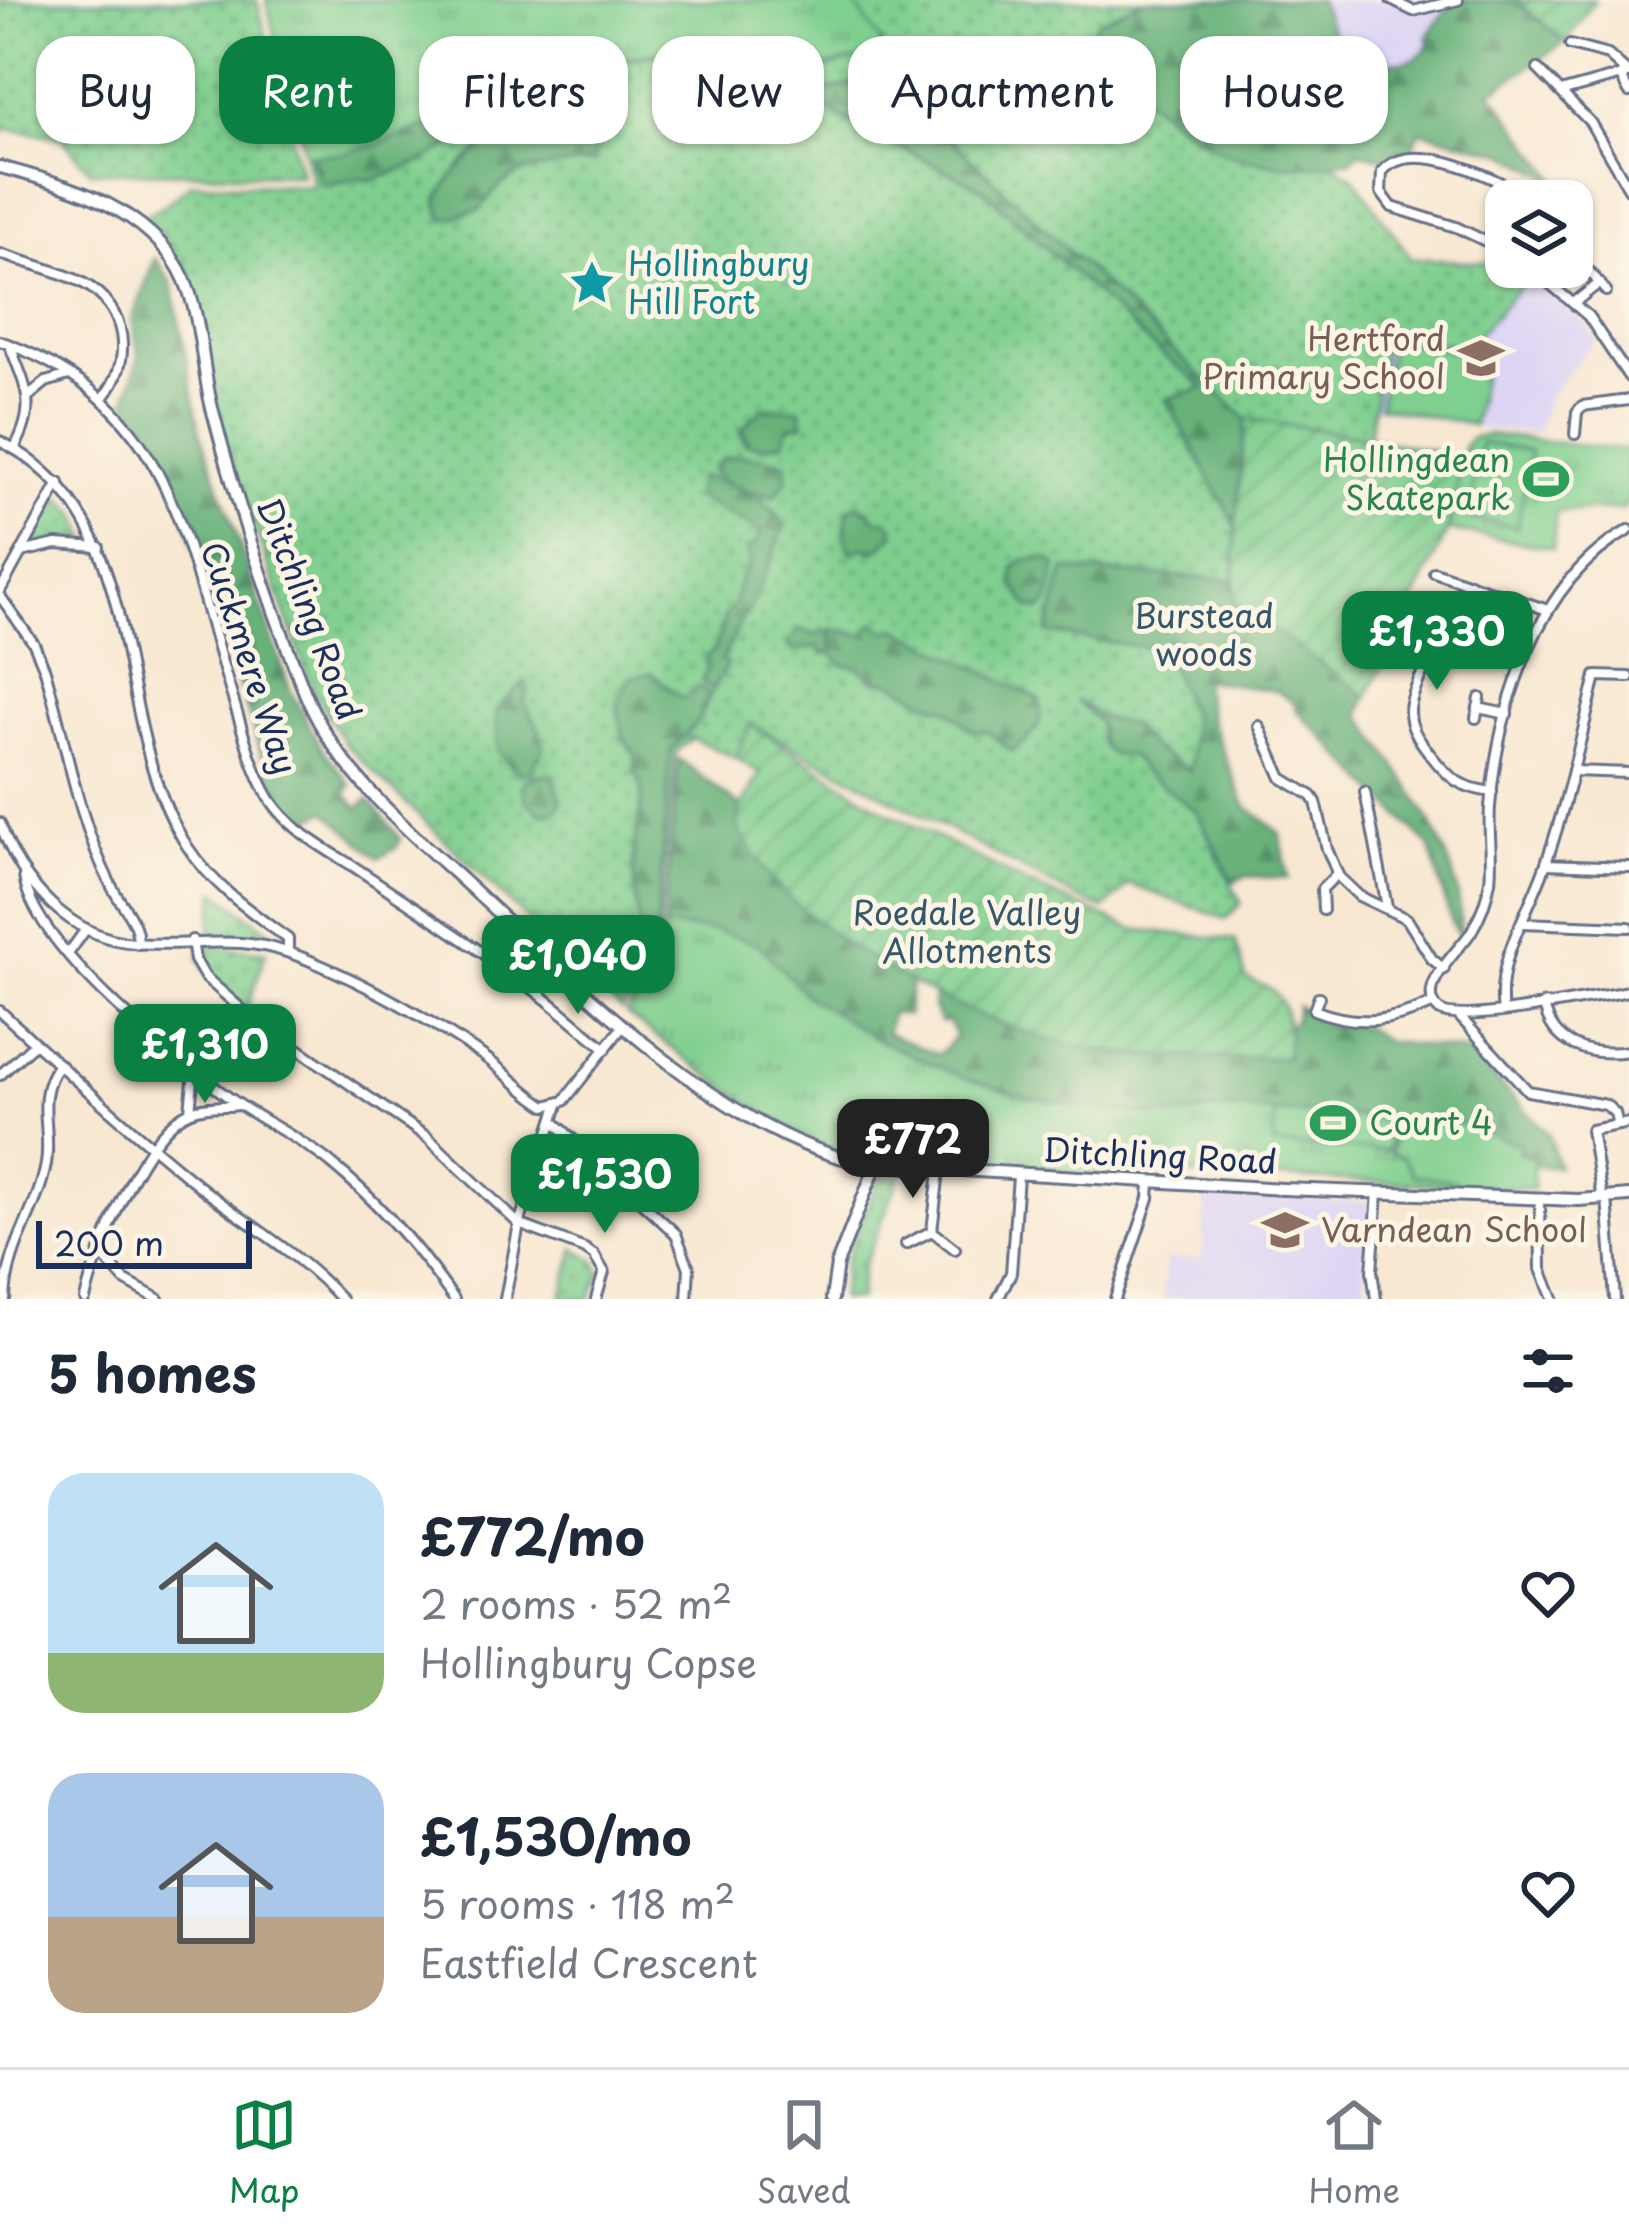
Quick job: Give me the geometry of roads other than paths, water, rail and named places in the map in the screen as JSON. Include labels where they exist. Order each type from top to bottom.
[{"type":"street","points":[[1391,0],[1410,11],[1458,0]]},
{"type":"street","points":[[1415,0],[1436,6]]},
{"type":"street","points":[[1575,42],[1614,58],[1626,74],[1629,92]]},
{"type":"street","points":[[1537,68],[1595,129],[1629,189]]},
{"type":"street","points":[[1564,92],[1626,74]]},
{"type":"street","points":[[1574,103],[1582,85]]},
{"type":"street","points":[[1485,241],[1392,207],[1381,192],[1382,172],[1394,160],[1415,157],[1493,180]]},
{"type":"street","name":"Ditchling Road","points":[[0,166],[118,209],[173,259],[191,302],[226,461],[306,697],[330,742],[362,782],[423,842],[623,1026],[718,1096],[814,1150],[876,1165],[1150,1183],[1540,1199],[1629,1196]]},
{"type":"street","points":[[0,254],[83,283],[107,304],[120,326],[123,355],[121,371],[102,399]]},
{"type":"street","points":[[1593,276],[1606,291]]},
{"type":"street","points":[[1575,302],[1599,283]]},
{"type":"street","points":[[1557,288],[1608,340],[1629,377]]},
{"type":"street","points":[[5,343],[29,396],[27,423],[14,449]]},
{"type":"street","name":"Cuckmere Way","points":[[5,343],[70,375],[102,399],[146,446],[162,477],[254,765],[271,800],[305,835],[510,971],[606,1049]]},
{"type":"street","points":[[29,396],[46,382],[70,375]]},
{"type":"street","points":[[1572,428],[1584,405],[1629,400]]},
{"type":"street","points":[[0,441],[59,483],[99,547],[149,749],[176,825],[219,885],[288,939],[289,952]]},
{"type":"street","points":[[59,483],[0,593],[34,644],[45,670],[91,842],[138,929],[138,944]]},
{"type":"street","points":[[1629,530],[1610,543],[1548,610],[1525,653],[1492,792],[1487,892],[1473,929],[1433,986],[1434,1003],[1445,1013],[1459,1016],[1629,991]]},
{"type":"street","points":[[21,552],[56,544],[99,547]]},
{"type":"street","points":[[1434,572],[1548,610]]},
{"type":"street","points":[[1470,583],[1416,687],[1410,716],[1418,737],[1451,780],[1492,792]]},
{"type":"street","points":[[1503,1011],[1501,977],[1546,864],[1596,676],[1629,677]]},
{"type":"street","points":[[1478,708],[1508,714]]},
{"type":"street","points":[[1258,726],[1282,778],[1316,802],[1337,874],[1359,896],[1387,907],[1414,927],[1429,955],[1444,969]]},
{"type":"street","points":[[1573,771],[1629,773]]},
{"type":"street","points":[[1365,792],[1387,907]]},
{"type":"street","points":[[0,823],[24,874],[48,902],[86,929],[138,944],[237,941],[289,952],[410,1011],[485,1057],[542,1104],[558,1105]]},
{"type":"street","points":[[1546,864],[1629,867]]},
{"type":"street","points":[[24,874],[44,922],[68,954],[148,1034],[239,1105],[335,1166],[414,1242],[454,1299]]},
{"type":"street","points":[[1323,910],[1322,890],[1337,874]]},
{"type":"street","points":[[1522,923],[1629,927]]},
{"type":"street","points":[[68,954],[86,929]]},
{"type":"street","points":[[192,940],[196,960],[213,986],[297,1050],[428,1137],[519,1224],[594,1255],[604,1272],[596,1299]]},
{"type":"street","points":[[1319,997],[1314,1010],[1363,1022],[1396,1018],[1434,1003]]},
{"type":"street","points":[[1544,1004],[1549,1025],[1566,1041],[1592,1052],[1629,1051]]},
{"type":"street","points":[[0,1011],[206,1191],[295,1253],[341,1299]]},
{"type":"street","points":[[1459,1016],[1528,1091],[1606,1105],[1618,1125]]},
{"type":"street","points":[[505,1299],[519,1224],[558,1105],[623,1026]]},
{"type":"street","points":[[0,1075],[35,1042]]},
{"type":"street","points":[[5,1299],[11,1256],[46,1166],[44,1098],[59,1064]]},
{"type":"street","points":[[190,1111],[194,1071]]},
{"type":"street","points":[[85,1299],[139,1165],[153,1147],[190,1111],[239,1105]]},
{"type":"street","points":[[554,1122],[676,1234],[689,1268],[687,1299]]},
{"type":"street","points":[[1615,1299],[1605,1198],[1591,1130],[1629,1123]]},
{"type":"street","points":[[832,1299],[835,1270],[876,1165]]},
{"type":"street","points":[[932,1232],[939,1171]]},
{"type":"street","points":[[998,1299],[1011,1274],[1018,1176]]},
{"type":"street","points":[[1115,1299],[1150,1183]]},
{"type":"street","points":[[1376,1299],[1372,1271],[1378,1192]]},
{"type":"street","points":[[1540,1199],[1541,1269],[1552,1299]]},
{"type":"street","points":[[906,1244],[932,1232]]},
{"type":"street","points":[[932,1232],[955,1250]]},
{"type":"street","points":[[101,1254],[124,1280],[158,1299]]},
{"type":"place","name":"Hollingbury Hill Fort","points":[[592,283]]},
{"type":"place","name":"Hertford Primary School","points":[[1481,358]]},
{"type":"place","name":"Hollingdean Skatepark","points":[[1546,479]]},
{"type":"place","name":"Court 4","points":[[1333,1123]]},
{"type":"place","name":"Varndean School","points":[[1285,1230]]},
{"type":"park label","name":"Burstead woods","points":[[1204,635]]},
{"type":"park label","name":"Roedale Valley Allotments","points":[[967,932]]}]
